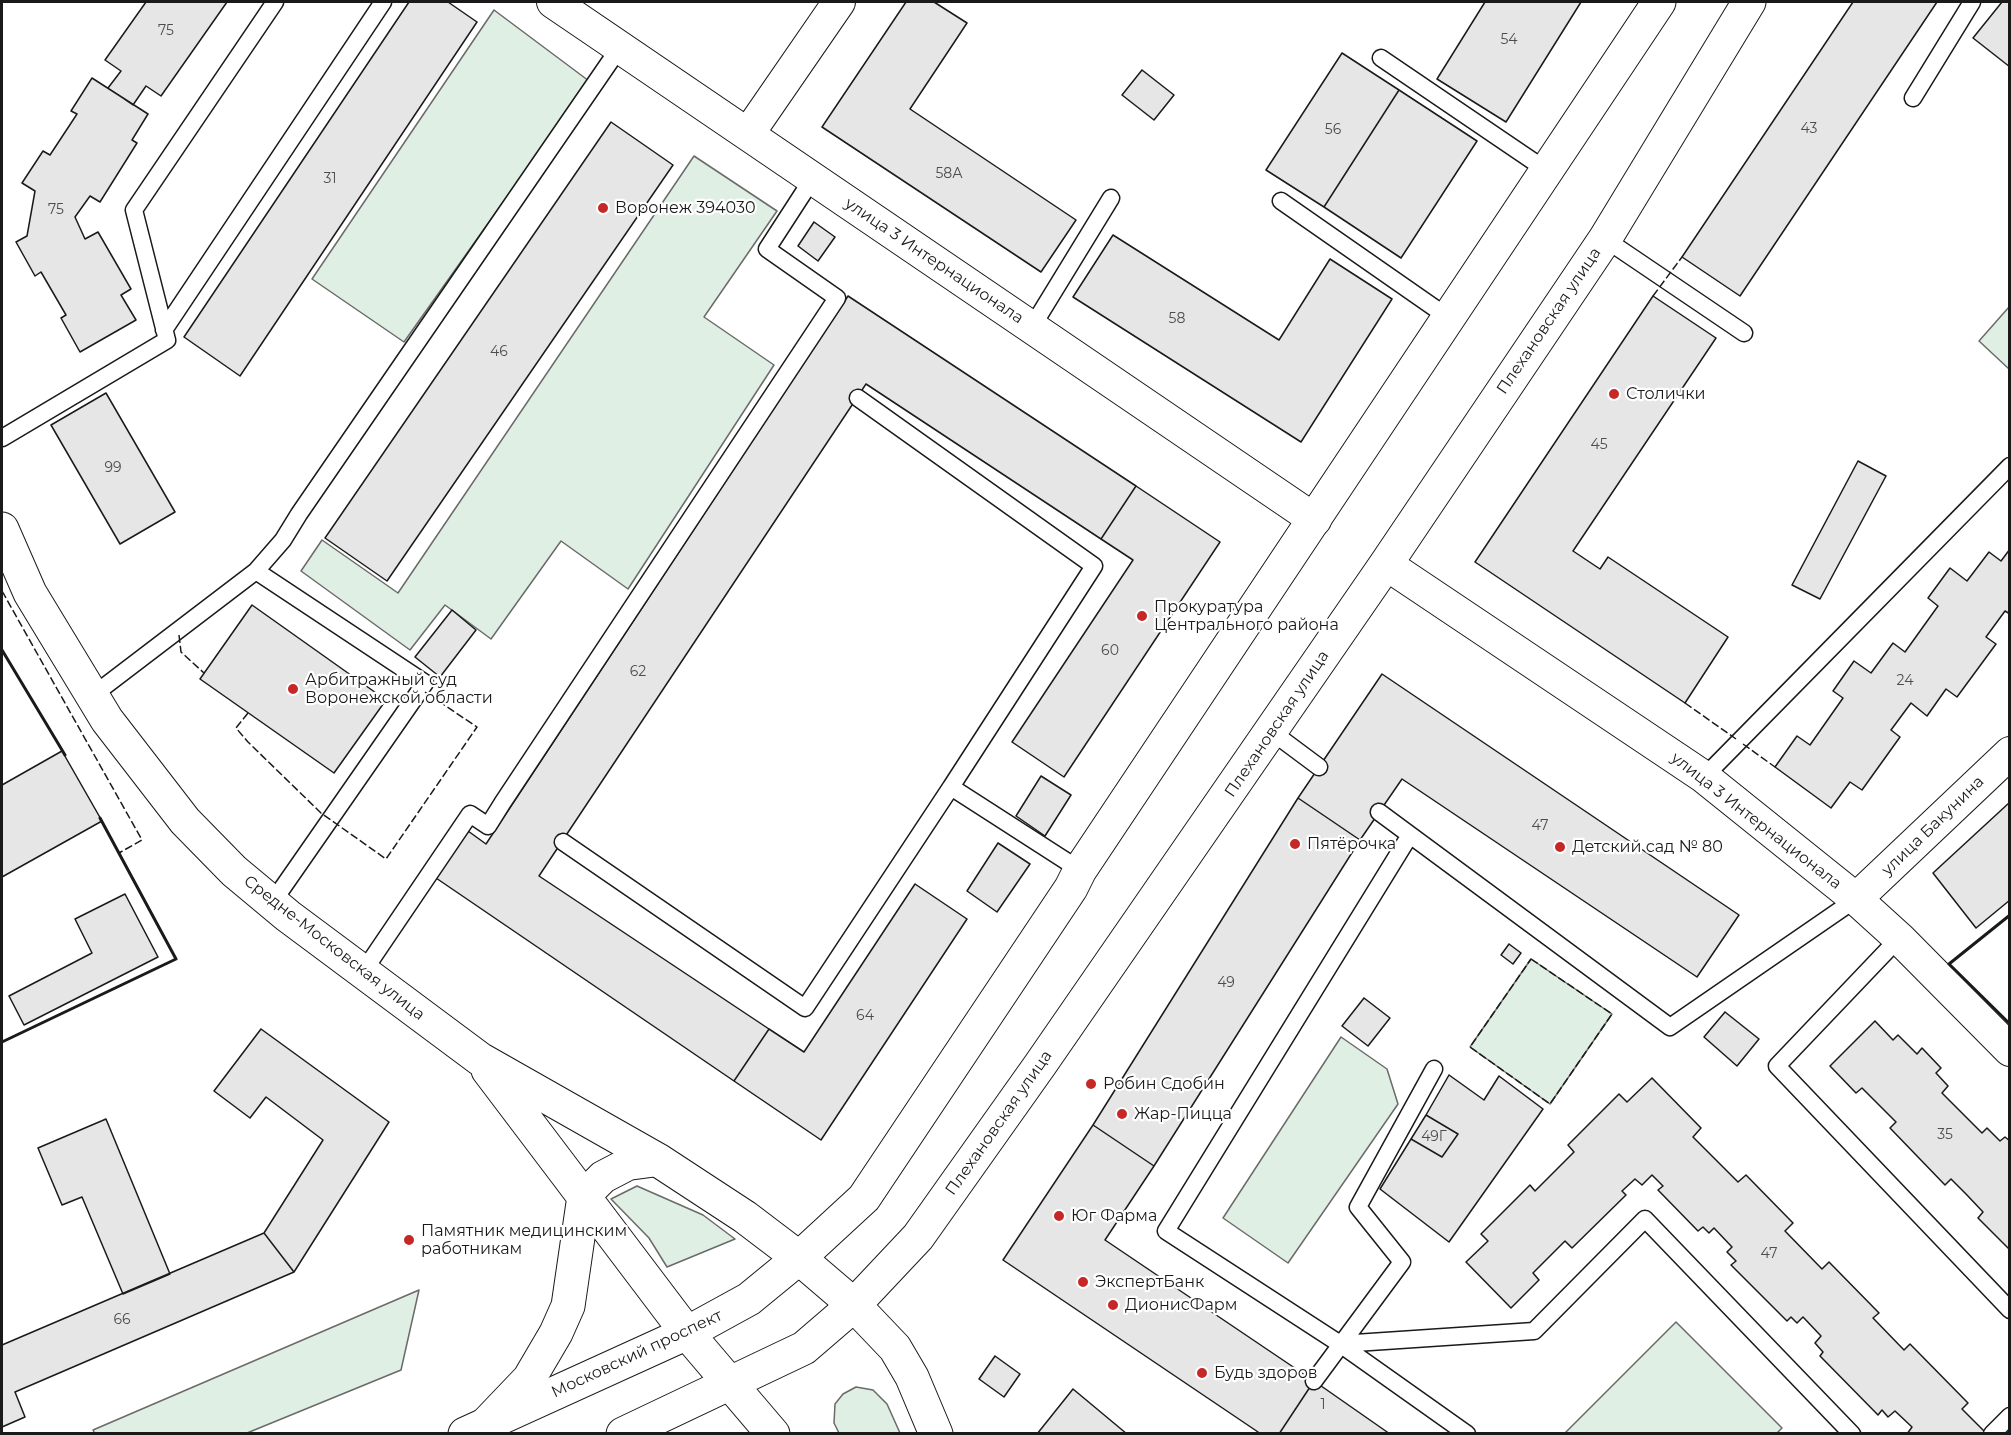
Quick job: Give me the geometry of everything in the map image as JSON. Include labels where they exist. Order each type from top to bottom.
[{"type":"main road","points":[[799,1258],[864,1198],[1659,2]]},
{"type":"main road","name":"Плехановская улица","points":[[854,1305],[918,1237],[1272,732],[1605,239],[1749,2]]},
{"type":"main road","name":"Средне-Московская улица","points":[[2,529],[30,593],[107,720],[185,821],[234,871],[272,903],[480,1059],[658,1160],[745,1217],[799,1258],[854,1305],[895,1348],[912,1377],[936,1434]]},
{"type":"main road","name":"Средне-Московская улица","points":[[480,1059],[687,1333],[773,1434]]},
{"type":"main road","points":[[475,1429],[529,1379],[556,1333],[568,1306],[584,1196]]},
{"type":"main road","name":"Московский проспект","points":[[475,1429],[687,1333],[750,1299],[799,1258]]},
{"type":"main road","points":[[624,1434],[804,1348],[854,1305]]},
{"type":"street","name":"улица 3 Интернационала","points":[[553,2],[1315,520]]},
{"type":"street","points":[[748,134],[839,2]]},
{"type":"street","name":"улица 3 Интернационала","points":[[1386,564],[1704,777],[1856,900],[1899,938],[2010,1050]]},
{"type":"street","name":"улица Бакунина","points":[[1856,900],[2010,753]]},
{"type":"street","points":[[584,1196],[603,1177],[627,1164],[658,1160]]},
{"type":"lane","points":[[2,438],[167,340],[134,210],[275,2]]},
{"type":"lane","points":[[164,330],[383,2]]},
{"type":"lane","points":[[1913,98],[1972,2]]},
{"type":"lane","points":[[92,696],[256,571],[283,540],[620,47]]},
{"type":"lane","points":[[1381,58],[1546,171]]},
{"type":"lane","points":[[363,972],[470,814],[488,826],[507,803],[804,357],[837,298],[767,249],[813,178]]},
{"type":"lane","points":[[1032,327],[1111,198]]},
{"type":"lane","points":[[1281,201],[1449,318]]},
{"type":"lane","points":[[1605,239],[1744,333]]},
{"type":"lane","points":[[563,842],[805,1008],[1094,566],[858,398]]},
{"type":"lane","points":[[1704,777],[2010,466]]},
{"type":"lane","points":[[256,571],[425,683],[272,903]]},
{"type":"lane","points":[[1272,732],[1319,767]]},
{"type":"lane","points":[[951,787],[1080,870]]},
{"type":"lane","points":[[1379,812],[1670,1027],[1856,900]]},
{"type":"lane","points":[[1410,835],[1166,1231],[1340,1344],[1467,1434]]},
{"type":"lane","points":[[1899,938],[1777,1066],[2010,1310]]},
{"type":"lane","points":[[1314,1381],[1402,1262],[1358,1207],[1434,1069]]},
{"type":"lane","points":[[1340,1344],[1534,1331],[1645,1219],[1852,1434]]},
{"type":"lane","points":[[1992,1434],[2010,1416]]},
{"type":"green space","points":[[494,10],[589,81],[404,342],[312,279]]},
{"type":"green space","points":[[694,156],[777,211],[704,317],[774,365],[628,589],[561,541],[491,639],[445,605],[410,650],[301,571],[322,540],[398,593]]},
{"type":"green space","points":[[2009,307],[2009,369],[1979,341]]},
{"type":"green space","points":[[1531,959],[1612,1014],[1550,1104],[1470,1047]]},
{"type":"green space","points":[[1341,1037],[1387,1069],[1398,1104],[1288,1263],[1223,1218]]},
{"type":"green space","points":[[637,1186],[703,1215],[735,1239],[667,1267],[649,1238],[611,1199]]},
{"type":"green space","points":[[419,1290],[401,1370],[247,1433],[95,1434],[93,1430]]},
{"type":"green space","points":[[1676,1322],[1782,1428],[1777,1433],[1565,1433]]},
{"type":"green space","points":[[856,1387],[873,1390],[887,1404],[900,1433],[839,1433],[834,1423],[835,1404],[843,1394]]},
{"type":"building","points":[[146,2],[227,2],[161,96],[146,86],[133,105],[108,88],[121,71],[105,60]]},
{"type":"building","points":[[409,2],[448,2],[477,22],[240,376],[184,337]]},
{"type":"building","points":[[906,2],[934,2],[967,23],[910,109],[1076,220],[1041,272],[822,127]]},
{"type":"building","points":[[1485,2],[1581,2],[1506,122],[1437,79]]},
{"type":"building","points":[[1853,2],[1937,2],[1740,296],[1682,257]]},
{"type":"building","points":[[2002,2],[2010,2],[2010,67],[1973,38]]},
{"type":"building","points":[[1342,53],[1399,90],[1324,207],[1266,170]]},
{"type":"building","points":[[1142,70],[1174,95],[1154,120],[1122,95]]},
{"type":"building","points":[[92,78],[148,114],[132,140],[137,143],[100,202],[90,196],[75,217],[85,239],[98,232],[131,289],[121,295],[136,320],[80,352],[61,318],[66,315],[41,272],[35,276],[16,242],[27,236],[35,191],[22,183],[43,151],[50,155],[77,114],[71,111]]},
{"type":"building","points":[[1399,90],[1477,141],[1401,258],[1324,207]]},
{"type":"building","points":[[611,122],[673,165],[387,581],[325,538]]},
{"type":"building","points":[[814,222],[835,237],[818,261],[798,246]]},
{"type":"building","points":[[1113,235],[1279,340],[1330,259],[1392,299],[1301,442],[1073,297]]},
{"type":"building","points":[[848,296],[1136,486],[1101,539],[866,384],[539,876],[769,1029],[734,1081],[436,878],[468,831],[486,844]]},
{"type":"building","points":[[1653,296],[1716,338],[1573,551],[1600,569],[1608,557],[1728,637],[1685,703],[1475,562]]},
{"type":"building","points":[[106,393],[175,512],[120,544],[51,425]]},
{"type":"building","points":[[1858,461],[1886,476],[1820,599],[1792,585]]},
{"type":"building","points":[[1136,486],[1220,542],[1064,777],[1012,742],[1133,560],[1101,539]]},
{"type":"building","points":[[2010,549],[2010,614],[2005,611],[1986,637],[1996,644],[1957,697],[1946,689],[1927,716],[1911,703],[1891,730],[1900,737],[1862,790],[1850,782],[1831,808],[1775,767],[1797,736],[1810,745],[1843,698],[1833,691],[1854,661],[1871,673],[1893,643],[1905,652],[1938,606],[1928,598],[1950,568],[1967,581],[1989,552],[2001,561]]},
{"type":"building","name":"Арбитражный суд Воронежской области","points":[[252,605],[386,700],[334,773],[200,679]]},
{"type":"building","points":[[452,610],[476,630],[440,677],[415,657]]},
{"type":"building","points":[[1382,674],[1739,915],[1697,977],[1402,779],[1360,840],[1298,798]]},
{"type":"building","points":[[62,751],[102,821],[2,877],[2,785]]},
{"type":"building","points":[[1041,776],[1071,795],[1045,836],[1016,816]]},
{"type":"building","points":[[1298,798],[1360,840],[1154,1166],[1093,1125]]},
{"type":"building","points":[[2010,802],[2010,900],[1976,928],[1933,873]]},
{"type":"building","points":[[998,843],[1030,864],[997,912],[967,891]]},
{"type":"building","points":[[915,884],[967,919],[821,1140],[734,1081],[769,1029],[804,1052]]},
{"type":"building","points":[[125,894],[158,957],[24,1025],[9,996],[92,953],[75,919]]},
{"type":"building","points":[[1509,944],[1521,953],[1513,964],[1501,955]]},
{"type":"building","points":[[1364,998],[1390,1018],[1368,1046],[1342,1026]]},
{"type":"building","points":[[1725,1012],[1759,1039],[1737,1066],[1704,1037]]},
{"type":"building","points":[[1875,1021],[1893,1040],[1898,1035],[1917,1054],[1922,1048],[1941,1068],[1936,1073],[1948,1086],[1942,1093],[1982,1133],[1987,1128],[2000,1141],[2005,1137],[2010,1141],[2010,1250],[1978,1218],[1983,1212],[1966,1194],[1951,1179],[1945,1185],[1890,1128],[1896,1122],[1862,1088],[1856,1093],[1830,1066]]},
{"type":"building","points":[[261,1029],[389,1122],[294,1272],[264,1233],[323,1140],[266,1097],[250,1118],[214,1091]]},
{"type":"building","points":[[1449,1075],[1484,1100],[1499,1076],[1543,1109],[1449,1242],[1380,1189],[1411,1139],[1442,1157],[1458,1134],[1426,1115]]},
{"type":"building","points":[[1652,1078],[1701,1128],[1693,1137],[1738,1182],[1746,1175],[1793,1223],[1785,1231],[1822,1269],[1829,1262],[1879,1313],[1873,1318],[1904,1350],[1910,1344],[1968,1403],[1962,1409],[1987,1434],[1907,1434],[1912,1427],[1895,1411],[1888,1417],[1882,1410],[1878,1415],[1820,1356],[1823,1352],[1815,1343],[1821,1336],[1803,1317],[1797,1323],[1791,1317],[1787,1321],[1731,1265],[1736,1261],[1727,1252],[1732,1247],[1714,1228],[1709,1233],[1703,1227],[1698,1231],[1658,1190],[1663,1186],[1652,1175],[1642,1185],[1635,1179],[1622,1191],[1626,1195],[1572,1248],[1565,1241],[1533,1273],[1539,1280],[1511,1308],[1466,1262],[1488,1241],[1481,1234],[1530,1185],[1535,1191],[1574,1152],[1568,1145],[1619,1094],[1627,1102]]},
{"type":"building","points":[[1426,1115],[1458,1134],[1442,1157],[1411,1139]]},
{"type":"building","points":[[106,1119],[170,1274],[123,1294],[82,1197],[62,1205],[38,1148]]},
{"type":"building","points":[[1093,1125],[1154,1166],[1105,1240],[1314,1381],[1279,1434],[1261,1434],[1003,1260]]},
{"type":"building","points":[[264,1233],[294,1272],[15,1392],[25,1417],[2,1427],[2,1345]]},
{"type":"building","points":[[995,1356],[1020,1374],[1004,1397],[979,1379]]},
{"type":"building","points":[[1314,1381],[1390,1434],[1279,1434]]},
{"type":"building","points":[[1073,1389],[1127,1434],[1037,1434]]},
{"type":"fence","points":[[1653,296],[1682,257]]},
{"type":"fence","points":[[2,591],[142,840],[119,853]]},
{"type":"fence","points":[[179,635],[181,652],[204,673]]},
{"type":"fence","points":[[248,713],[236,728],[248,742],[321,813],[386,859],[477,727],[425,692]]},
{"type":"fence","points":[[1685,703],[1736,739]]},
{"type":"fence","points":[[1743,744],[1775,767]]},
{"type":"fence","points":[[1531,959],[1612,1014],[1550,1104],[1470,1047],[1531,959]]},
{"type":"wall","points":[[2,650],[65,755]]},
{"type":"wall","points":[[2,1042],[176,959],[100,818]]},
{"type":"wall","points":[[2010,915],[1949,964],[2010,1024]]},
{"type":"place","name":"Воронеж 394030","points":[[603,208]]},
{"type":"place","name":"Столички","points":[[1614,394]]},
{"type":"place","name":"Прокуратура Центрального района","points":[[1142,616]]},
{"type":"place","name":"Арбитражный суд Воронежской области","points":[[293,689]]},
{"type":"place","name":"Пятёрочка","points":[[1295,844]]},
{"type":"place","name":"Детский сад № 80","points":[[1560,847]]},
{"type":"place","name":"Робин Сдобин","points":[[1091,1084]]},
{"type":"place","name":"Жар-Пицца","points":[[1122,1114]]},
{"type":"place","name":"Юг Фарма","points":[[1059,1216]]},
{"type":"place","name":"Памятник медицинским работникам","points":[[409,1240]]},
{"type":"place","name":"ЭкспертБанк","points":[[1083,1282]]},
{"type":"place","name":"ДионисФарм","points":[[1113,1305]]},
{"type":"place","name":"Будь здоров","points":[[1202,1373]]}]
